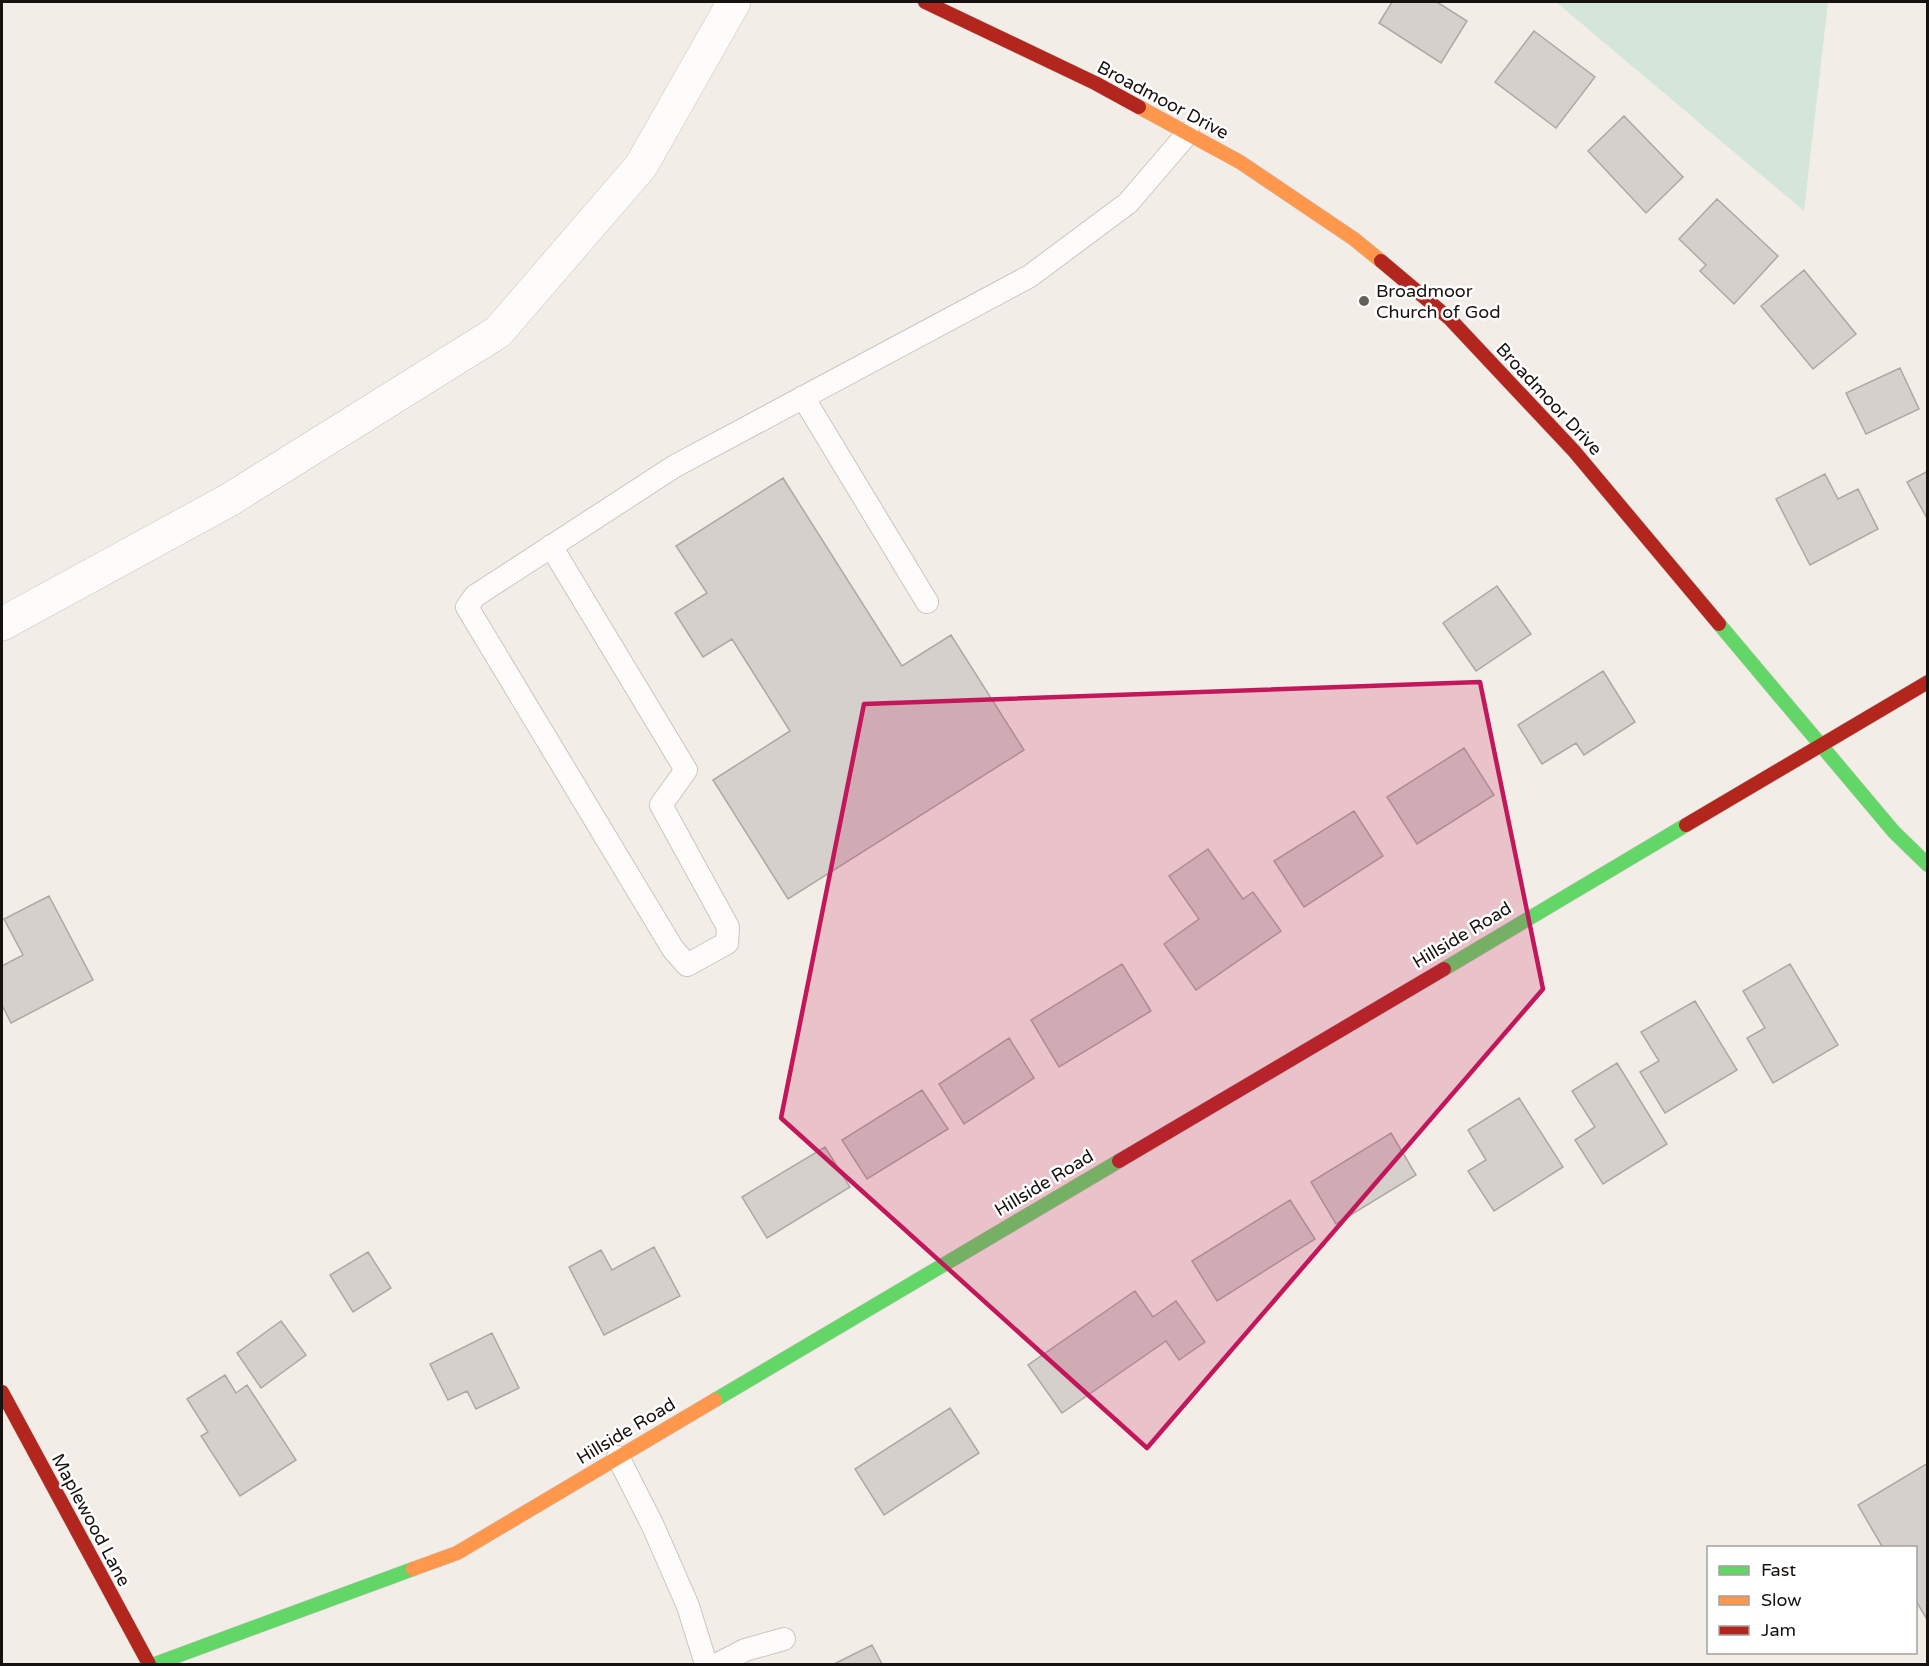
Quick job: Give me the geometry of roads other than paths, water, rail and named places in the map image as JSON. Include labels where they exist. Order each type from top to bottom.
[{"type":"street","points":[[2,624],[229,500],[498,332],[641,166],[734,2]]},
{"type":"street","name":"Broadmoor Drive","points":[[925,2],[1095,83],[1240,162],[1354,239],[1450,319],[1574,451],[1894,832],[1928,864]]},
{"type":"street","name":"Hillside Road","points":[[155,1665],[457,1552],[1928,682]]},
{"type":"street","name":"Maplewood Lane","points":[[2,1392],[149,1665]]},
{"type":"lane","points":[[551,546],[686,770],[661,805],[728,927],[727,942],[687,965],[673,949],[467,607],[475,597],[551,546],[675,466],[1030,276],[1128,203],[1188,133]]},
{"type":"lane","points":[[803,397],[927,603]]},
{"type":"lane","points":[[618,1457],[653,1526],[688,1606],[706,1665]]},
{"type":"lane","points":[[718,1665],[745,1650],[784,1639]]},
{"type":"place","name":"Broadmoor Church of God","points":[[1364,301]]}]
